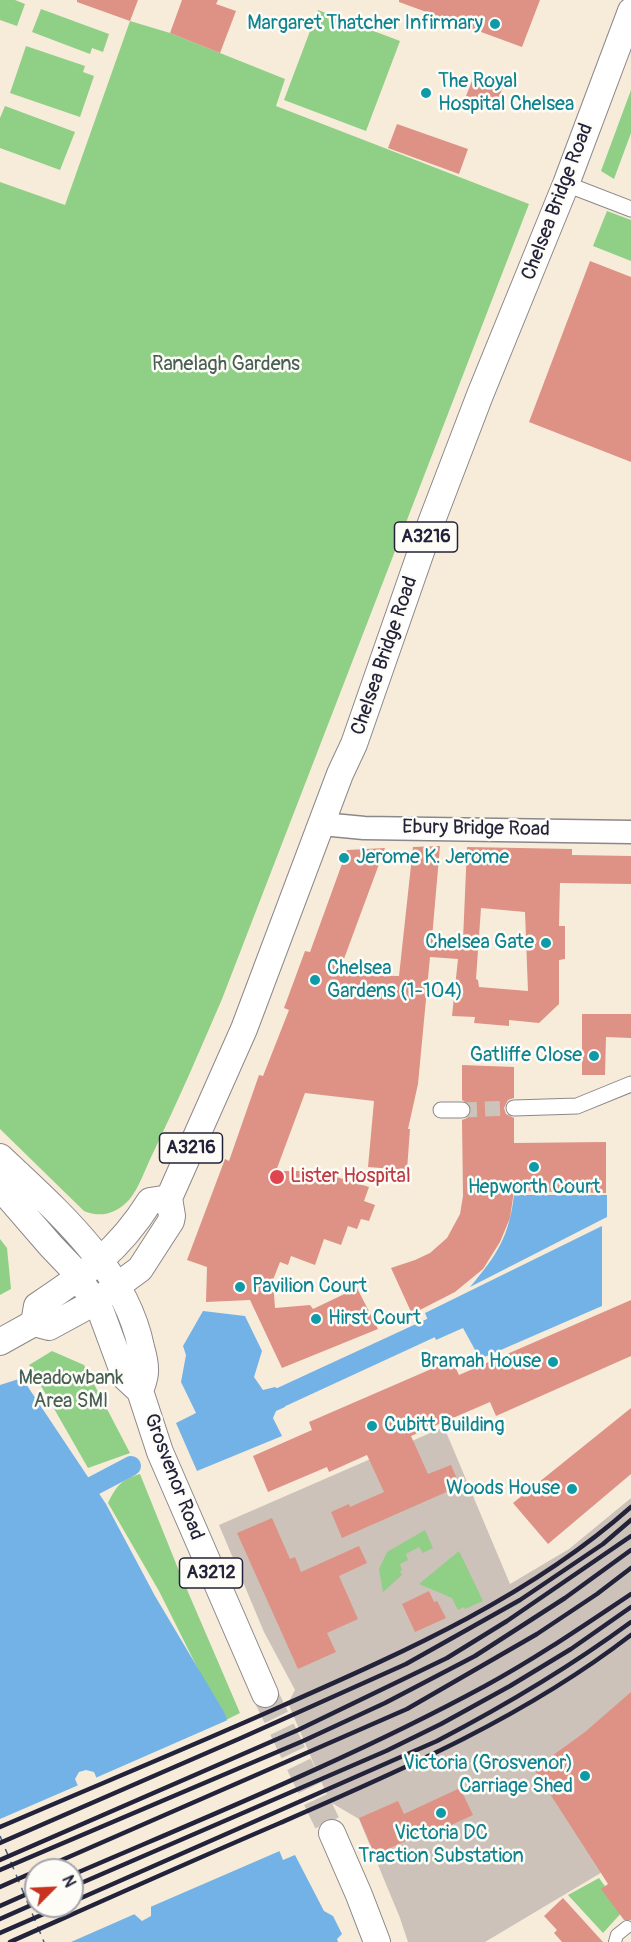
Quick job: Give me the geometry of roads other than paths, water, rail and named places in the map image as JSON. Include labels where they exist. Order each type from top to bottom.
[{"type":"main road","name":"Chelsea Bridge Road","points":[[95,1302],[140,1269],[171,1221],[169,1198],[244,1029],[340,774],[354,744],[431,523],[480,394],[566,184],[631,11]]},
{"type":"main road","name":"Ebury Bridge Road","points":[[322,824],[364,828],[631,832]]},
{"type":"main road","name":"Grosvenor Road","points":[[0,1157],[66,1223],[100,1262],[117,1287],[132,1313],[139,1335],[146,1371],[140,1392]]},
{"type":"main road","name":"Grosvenor Road","points":[[0,1187],[80,1278],[95,1302],[125,1377],[140,1392],[160,1452],[265,1694]]},
{"type":"main road","points":[[34,1323],[37,1306],[100,1262],[140,1218],[150,1202],[169,1198]]},
{"type":"main road","name":"A3216","points":[[5,1339],[34,1323],[49,1327],[95,1302]]},
{"type":"main road","points":[[332,1833],[359,1895],[376,1942]]},
{"type":"street","points":[[566,184],[631,209]]},
{"type":"street","points":[[514,1108],[577,1106],[631,1084]]},
{"type":"street","points":[[441,1110],[462,1110]]},
{"type":"street","points":[[615,1942],[617,1935],[627,1927]]},
{"type":"water","points":[[514,1195],[607,1195],[607,1217],[470,1287],[488,1265],[500,1245],[509,1223]]},
{"type":"water","points":[[602,1226],[602,1306],[480,1359],[463,1328],[436,1340],[425,1313]]},
{"type":"water","points":[[203,1311],[245,1316],[262,1351],[254,1377],[263,1390],[275,1387],[285,1394],[285,1407],[276,1411],[273,1418],[282,1436],[197,1471],[176,1423],[196,1413],[181,1382],[186,1355],[183,1346]]},
{"type":"water","points":[[0,1339],[22,1378],[106,1504],[155,1596],[224,1712],[283,1860],[295,1855],[324,1911],[333,1916],[342,1934],[337,1939],[338,1942],[0,1942]],"holes":[[[86,1770],[94,1772],[151,1907],[151,1916],[142,1921],[134,1914],[75,1779],[79,1772]]]},
{"type":"waterway","points":[[262,1406],[431,1328]]},
{"type":"waterway","points":[[73,1500],[93,1486],[131,1466]]},
{"type":"tunnel","points":[[462,1110],[514,1108]]},
{"type":"tunnel","points":[[265,1694],[332,1833]]},
{"type":"railway","points":[[0,1827],[249,1721],[421,1642],[509,1595],[552,1568],[631,1507]]},
{"type":"railway","points":[[0,1843],[406,1664],[520,1600],[603,1544],[631,1520]]},
{"type":"railway","points":[[0,1860],[298,1730],[447,1658],[507,1621],[631,1536]]},
{"type":"railway","points":[[0,1870],[303,1741],[385,1703],[475,1656],[565,1598],[631,1550]]},
{"type":"railway","points":[[66,1858],[407,1709],[537,1634],[631,1568]]},
{"type":"railway","points":[[84,1870],[281,1785],[435,1712],[522,1665],[631,1594]]},
{"type":"railway","points":[[84,1882],[386,1751],[441,1724],[571,1649],[631,1607]]},
{"type":"railway","points":[[84,1897],[437,1741],[536,1685],[631,1622]]},
{"type":"railway","points":[[10,1942],[417,1762],[506,1717],[549,1692],[631,1635]]},
{"type":"railway","points":[[0,1887],[24,1876]]},
{"type":"railway","points":[[0,1906],[24,1895]]},
{"type":"railway","points":[[0,1919],[24,1908]]},
{"type":"railway","points":[[0,1933],[34,1918]]},
{"type":"place","name":"Margaret Thatcher Infirmary","points":[[495,24]]},
{"type":"place","name":"The Royal Hospital Chelsea","points":[[426,93]]},
{"type":"place","name":"Jerome K. Jerome","points":[[344,858]]},
{"type":"place","name":"Chelsea Gate","points":[[546,943]]},
{"type":"place","name":"Chelsea Gardens (1-104)","points":[[315,980]]},
{"type":"place","name":"Gatliffe Close","points":[[594,1056]]},
{"type":"place","name":"Hepworth Court","points":[[534,1167]]},
{"type":"place","name":"Lister Hospital","points":[[277,1177]]},
{"type":"place","name":"Pavilion Court","points":[[240,1287]]},
{"type":"place","name":"Hirst Court","points":[[316,1319]]},
{"type":"place","name":"Bramah House","points":[[553,1362]]},
{"type":"place","name":"Cubitt Building","points":[[372,1426]]},
{"type":"place","name":"Woods House","points":[[572,1489]]},
{"type":"place","name":"Victoria (Grosvenor) Carriage Shed","points":[[585,1776]]},
{"type":"place","name":"Victoria DC Traction Substation","points":[[441,1813]]},
{"type":"park label","name":"Ranelagh Gardens","points":[[226,365]]},
{"type":"park label","name":"Meadowbank Area SMI","points":[[71,1390]]}]
